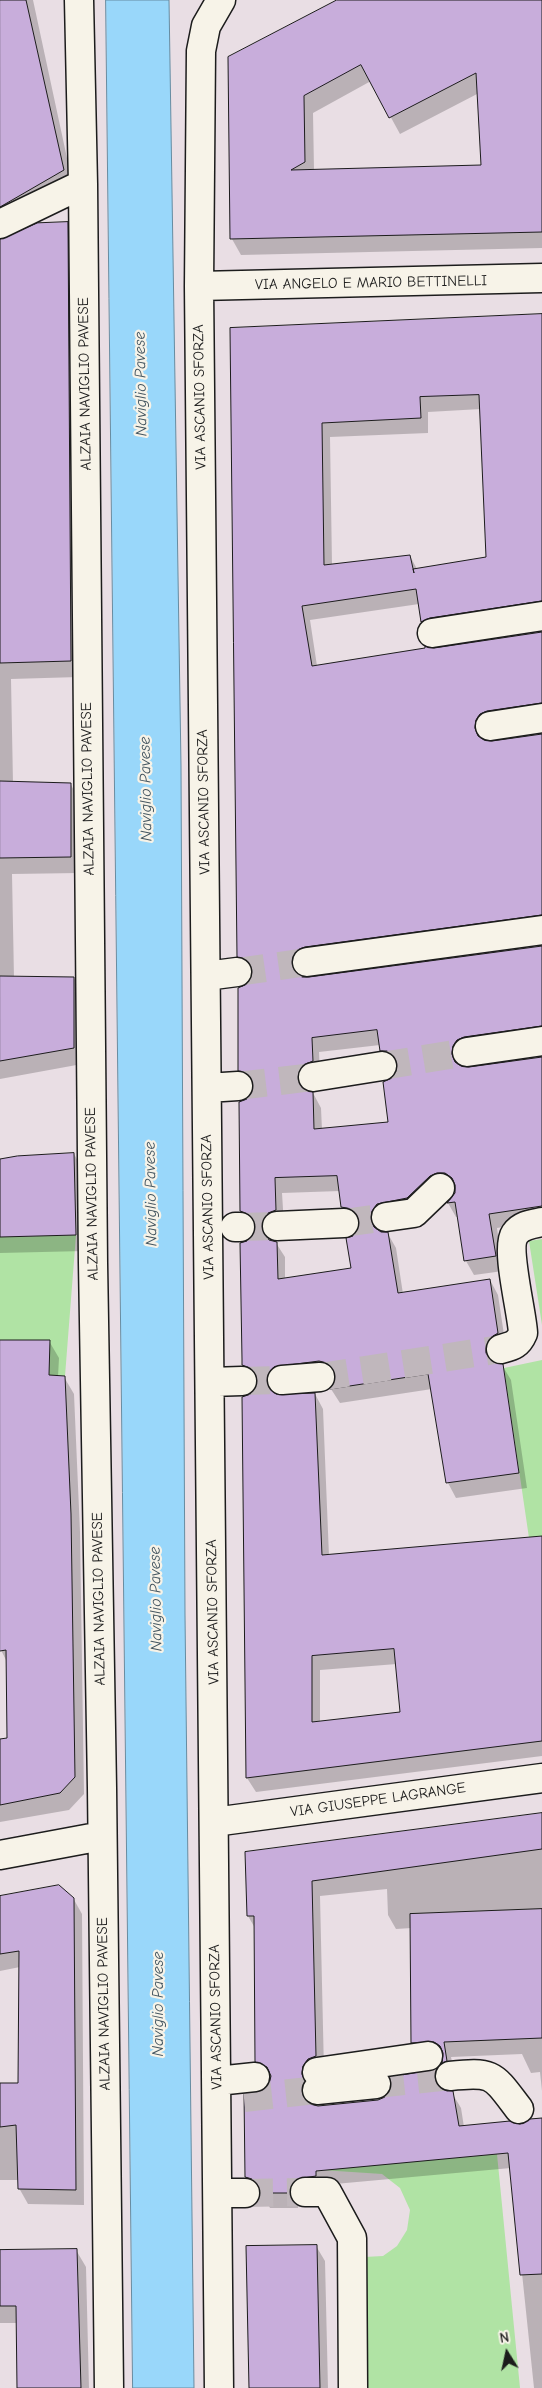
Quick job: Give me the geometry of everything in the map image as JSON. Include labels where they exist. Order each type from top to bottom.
[{"type":"street","name":"ALZAIA NAVIGLIO PAVESE","points":[[79,0],[83,184],[93,1263],[109,2388]]},
{"type":"street","name":"VIA ASCANIO SFORZA","points":[[219,2388],[231,2193],[217,2091],[199,286],[201,51],[206,26],[221,0]]},
{"type":"street","points":[[0,224],[83,184]]},
{"type":"street","name":"VIA ANGELO E MARIO BETTINELLI","points":[[199,286],[542,278]]},
{"type":"street","points":[[432,633],[542,616]]},
{"type":"street","points":[[490,726],[542,718]]},
{"type":"street","points":[[307,962],[542,930]]},
{"type":"street","points":[[206,976],[237,972]]},
{"type":"street","points":[[467,1052],[542,1041]]},
{"type":"street","points":[[313,1077],[382,1066]]},
{"type":"street","points":[[207,1088],[238,1086]]},
{"type":"street","points":[[386,1217],[414,1213],[440,1188]]},
{"type":"street","points":[[501,1349],[513,1346],[520,1341],[523,1333],[511,1243],[514,1235],[521,1228],[542,1222]]},
{"type":"street","points":[[277,1226],[344,1223]]},
{"type":"street","points":[[282,1380],[320,1377]]},
{"type":"street","points":[[210,1382],[242,1381]]},
{"type":"street","name":"VIA GIUSEPPE LAGRANGE","points":[[214,1822],[542,1778]]},
{"type":"street","points":[[0,1855],[102,1836]]},
{"type":"street","points":[[376,2084],[317,2081],[428,2056]]},
{"type":"street","points":[[450,2076],[478,2073],[495,2078],[519,2109]]},
{"type":"street","points":[[217,2091],[250,2088]]},
{"type":"street","points":[[305,2192],[327,2192],[352,2238],[353,2388]]},
{"type":"green space","points":[[76,1235],[65,1376],[49,1375],[49,1340],[0,1340],[0,1237]]},
{"type":"green space","points":[[542,1239],[542,1325],[529,1241]]},
{"type":"green space","points":[[542,1360],[542,1536],[529,1538],[504,1368]]},
{"type":"green space","points":[[497,2154],[520,2388],[364,2388],[364,2257],[383,2256],[397,2246],[407,2230],[410,2210],[400,2188],[382,2174],[321,2170]]},
{"type":"water","name":"Naviglio Pavese","points":[[106,0],[169,0],[181,766],[185,1615],[194,2388],[133,2388]]},
{"type":"building","points":[[0,0],[26,0],[64,170],[0,207]]},
{"type":"building","points":[[337,0],[542,0],[542,232],[230,239],[228,57]],"holes":[[[361,65],[389,118],[476,73],[481,165],[291,170],[305,162],[304,96]]]},
{"type":"building","points":[[68,222],[71,661],[0,663],[0,239],[37,223]]},
{"type":"building","points":[[542,314],[542,601],[430,618],[421,622],[416,589],[302,606],[312,666],[425,648],[425,646],[434,648],[542,632],[542,703],[487,711],[480,714],[476,720],[475,728],[478,736],[484,740],[492,741],[542,734],[542,915],[305,947],[297,950],[293,956],[292,964],[295,972],[302,977],[309,977],[542,946],[542,1026],[464,1037],[457,1040],[453,1046],[452,1054],[455,1062],[461,1066],[469,1067],[542,1057],[542,1206],[489,1214],[496,1256],[464,1261],[455,1202],[447,1203],[455,1193],[455,1185],[452,1178],[445,1173],[437,1173],[430,1176],[407,1198],[377,1204],[372,1211],[371,1219],[374,1227],[381,1232],[388,1232],[398,1293],[490,1279],[498,1333],[490,1338],[486,1345],[486,1353],[490,1360],[503,1364],[519,1473],[446,1483],[428,1374],[330,1389],[336,1376],[333,1369],[327,1363],[319,1361],[274,1367],[268,1373],[266,1381],[269,1388],[276,1394],[315,1393],[322,1555],[542,1536],[542,1741],[246,1778],[242,1397],[251,1394],[258,1381],[255,1372],[242,1365],[240,1243],[247,1241],[253,1235],[256,1227],[254,1220],[248,1214],[240,1211],[239,1102],[247,1099],[252,1093],[254,1085],[251,1077],[245,1072],[238,1071],[238,988],[247,984],[252,978],[252,970],[249,962],[237,957],[230,328]],"holes":[[[479,395],[486,557],[413,569],[410,555],[324,565],[322,423],[421,418],[420,397]],[[377,1030],[380,1051],[387,1051],[394,1056],[397,1064],[397,1071],[392,1078],[383,1082],[388,1122],[314,1129],[313,1092],[301,1087],[298,1079],[298,1072],[303,1065],[313,1061],[312,1038]],[[337,1176],[341,1207],[352,1209],[357,1214],[360,1222],[358,1231],[353,1236],[346,1238],[351,1268],[278,1279],[277,1242],[269,1240],[264,1235],[261,1226],[263,1219],[268,1213],[276,1210],[275,1178]],[[394,1649],[400,1712],[312,1722],[312,1656]]]},
{"type":"building","points":[[0,781],[71,783],[71,857],[0,858]]},
{"type":"building","points":[[0,976],[74,977],[74,1048],[0,1061]]},
{"type":"building","points":[[74,1153],[76,1235],[0,1237],[0,1159],[17,1156]]},
{"type":"building","points":[[0,1340],[50,1340],[49,1375],[65,1376],[71,1514],[75,1777],[60,1793],[0,1805],[0,1739],[7,1738],[6,1650],[0,1651]]},
{"type":"building","points":[[542,1813],[542,1849],[312,1881],[316,2056],[308,2059],[303,2066],[302,2074],[305,2081],[301,2091],[305,2100],[310,2104],[318,2106],[378,2100],[385,2097],[390,2091],[392,2083],[390,2077],[436,2069],[434,2077],[438,2085],[444,2090],[453,2091],[459,2126],[510,2121],[520,2124],[530,2119],[542,2118],[542,2274],[520,2275],[508,2153],[316,2171],[316,2176],[297,2179],[291,2185],[290,2193],[261,2193],[258,2185],[252,2179],[245,2177],[244,2094],[264,2090],[269,2084],[271,2076],[267,2067],[255,2062],[254,1916],[247,1916],[245,1852]]},
{"type":"building","points":[[59,1885],[74,1898],[76,2190],[18,2189],[16,2125],[0,2127],[0,2083],[18,2083],[19,1951],[0,1954],[0,1896]]},
{"type":"building","points":[[542,1909],[542,2038],[444,2042],[447,2061],[442,2063],[443,2053],[440,2046],[434,2042],[411,2043],[410,1914]]},
{"type":"building","points":[[317,2245],[320,2388],[249,2388],[246,2246]]},
{"type":"building","points":[[77,2249],[81,2388],[17,2388],[16,2306],[0,2306],[0,2250]]},
{"type":"tunnel","points":[[237,972],[307,962]]},
{"type":"tunnel","points":[[382,1066],[467,1052]]},
{"type":"tunnel","points":[[238,1086],[313,1077]]},
{"type":"tunnel","points":[[344,1223],[386,1217]]},
{"type":"tunnel","points":[[240,1227],[277,1226]]},
{"type":"tunnel","points":[[320,1377],[501,1349]]},
{"type":"tunnel","points":[[242,1381],[282,1380]]},
{"type":"tunnel","points":[[376,2084],[450,2076]]},
{"type":"tunnel","points":[[244,2098],[317,2090]]},
{"type":"tunnel","points":[[245,2193],[305,2192]]}]
